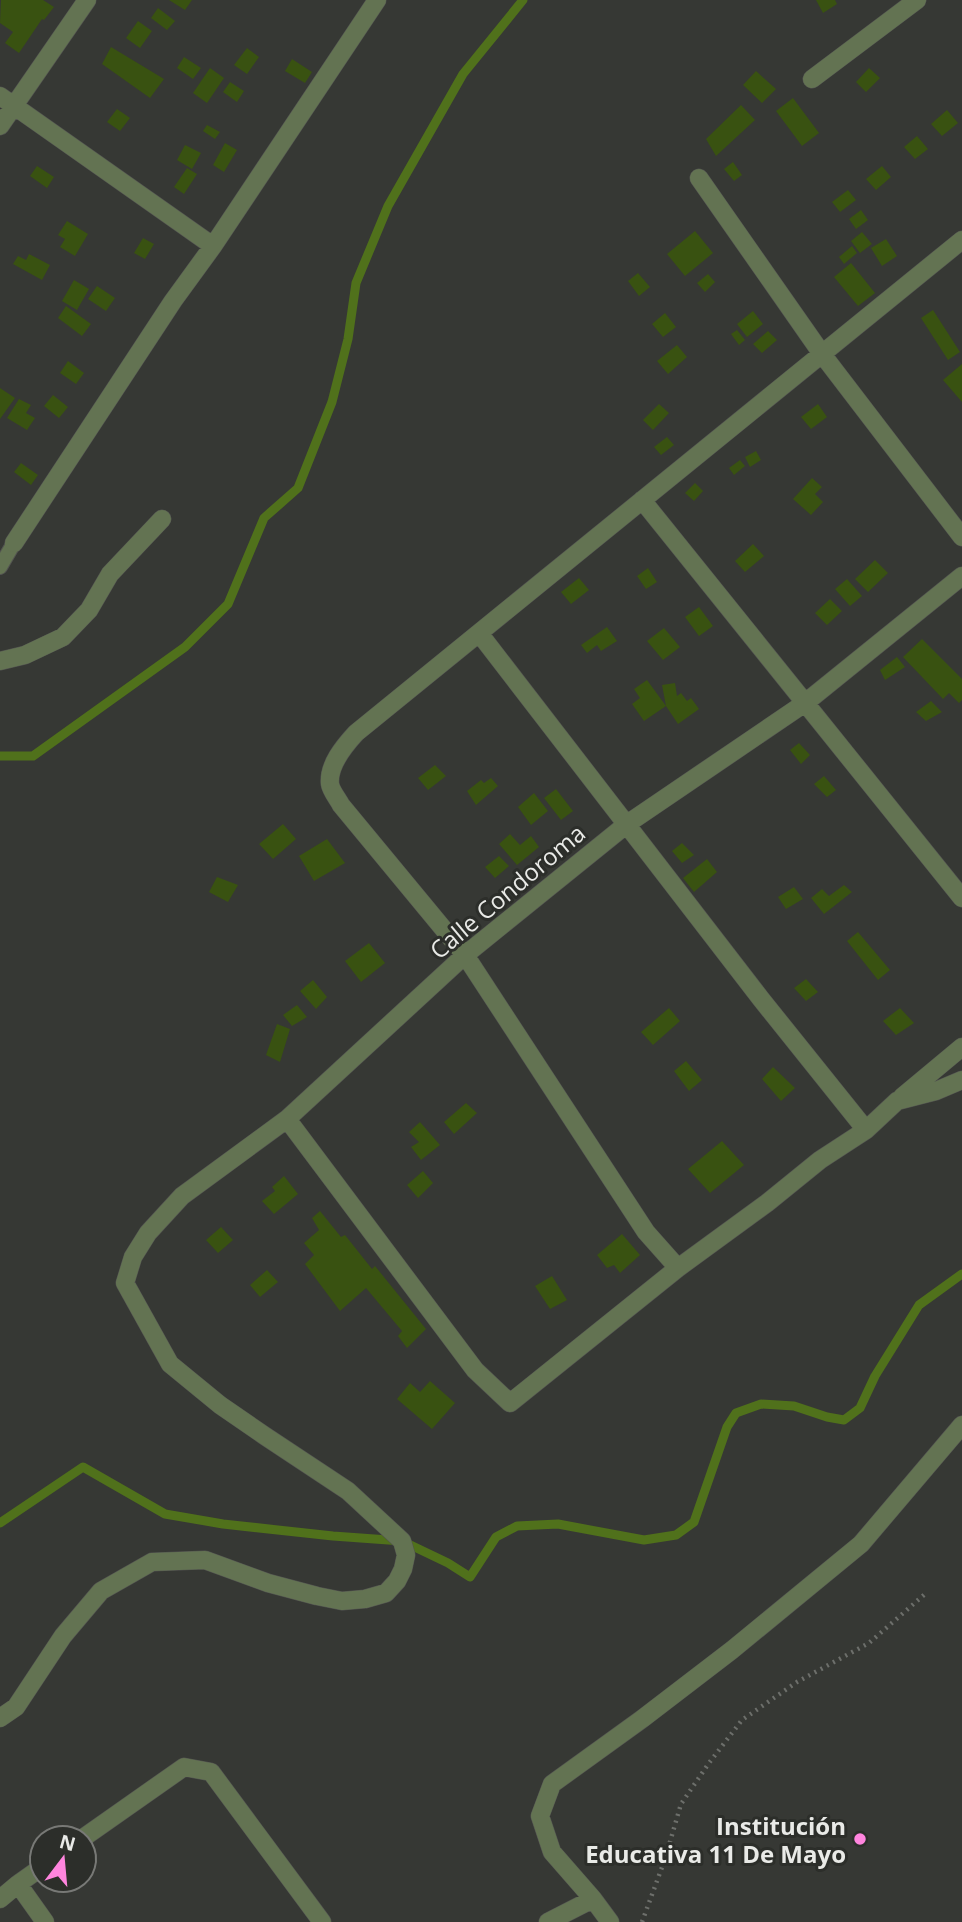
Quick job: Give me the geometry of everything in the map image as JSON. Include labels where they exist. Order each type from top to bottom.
[{"type":"street","points":[[0,125],[7,100],[87,0]]},
{"type":"street","points":[[15,543],[173,301],[213,246],[377,0]]},
{"type":"street","points":[[812,79],[917,0]]},
{"type":"street","points":[[7,100],[213,246]]},
{"type":"street","points":[[699,178],[822,354],[962,537]]},
{"type":"street","points":[[678,1268],[646,1232],[466,955],[341,805],[330,785],[333,768],[342,748],[356,733],[962,240]]},
{"type":"street","points":[[642,500],[962,898]]},
{"type":"street","points":[[0,661],[25,655],[63,637],[89,610],[110,575],[162,519]]},
{"type":"street","name":"Calle Condoroma","points":[[0,1718],[16,1707],[64,1636],[101,1591],[152,1562],[205,1560],[268,1583],[342,1601],[365,1599],[386,1592],[397,1581],[406,1555],[402,1541],[348,1491],[254,1429],[170,1364],[125,1283],[133,1257],[148,1233],[182,1196],[287,1119],[466,955],[627,824],[805,703],[962,576]]},
{"type":"street","points":[[479,633],[761,999],[866,1130]]},
{"type":"street","points":[[287,1119],[475,1370],[510,1403],[678,1268],[767,1203],[820,1160],[866,1130],[962,1047]]},
{"type":"street","points":[[897,1101],[936,1091],[962,1080]]},
{"type":"street","points":[[610,1922],[552,1852],[540,1816],[552,1784],[732,1650],[861,1544],[962,1425]]},
{"type":"street","points":[[98,1827],[184,1767],[211,1772],[322,1922]]},
{"type":"street","points":[[0,1899],[28,1877]]},
{"type":"street","points":[[18,1884],[45,1922]]},
{"type":"street","points":[[548,1922],[593,1899]]},
{"type":"lane","points":[[0,567],[15,543]]},
{"type":"path","points":[[642,1922],[666,1859],[681,1804],[742,1720],[797,1682],[869,1643],[926,1594]]},
{"type":"building","points":[[1,0],[43,0],[54,7],[44,20],[42,19],[19,53],[5,43],[13,32],[0,23]]},
{"type":"building","points":[[169,0],[192,0],[185,10]]},
{"type":"building","points":[[816,0],[835,0],[837,4],[823,13]]},
{"type":"building","points":[[158,8],[175,21],[167,30],[151,18]]},
{"type":"building","points":[[138,21],[152,31],[140,48],[126,38]]},
{"type":"building","points":[[111,47],[164,79],[150,98],[102,64]]},
{"type":"building","points":[[247,48],[259,57],[247,74],[234,65]]},
{"type":"building","points":[[184,57],[201,68],[193,79],[177,68]]},
{"type":"building","points":[[292,59],[312,72],[305,83],[285,71]]},
{"type":"building","points":[[210,68],[224,78],[207,103],[193,93]]},
{"type":"building","points":[[869,68],[880,78],[866,92],[856,82]]},
{"type":"building","points":[[756,71],[776,89],[762,103],[743,85]]},
{"type":"building","points":[[230,82],[244,91],[237,102],[223,92]]},
{"type":"building","points":[[793,98],[819,133],[802,146],[776,111]]},
{"type":"building","points":[[741,105],[755,120],[716,156],[706,139]]},
{"type":"building","points":[[117,109],[130,118],[120,131],[107,122]]},
{"type":"building","points":[[947,110],[958,123],[942,136],[931,124]]},
{"type":"building","points":[[207,125],[220,132],[215,139],[203,131]]},
{"type":"building","points":[[917,136],[928,149],[915,159],[904,147]]},
{"type":"building","points":[[225,143],[237,150],[224,172],[213,165]]},
{"type":"building","points":[[185,145],[201,153],[192,169],[177,160]]},
{"type":"building","points":[[733,162],[742,175],[734,181],[724,169]]},
{"type":"building","points":[[37,166],[54,177],[47,188],[30,176]]},
{"type":"building","points":[[882,166],[891,177],[876,190],[866,179]]},
{"type":"building","points":[[187,168],[197,174],[184,194],[174,187]]},
{"type":"building","points":[[848,190],[856,200],[840,212],[832,202]]},
{"type":"building","points":[[861,210],[868,220],[856,229],[849,219]]},
{"type":"building","points":[[67,221],[88,234],[75,256],[60,247],[65,239],[58,235]]},
{"type":"building","points":[[695,231],[713,253],[685,276],[667,254]]},
{"type":"building","points":[[862,232],[872,244],[860,253],[851,241]]},
{"type":"building","points":[[143,238],[154,244],[145,259],[134,253]]},
{"type":"building","points":[[886,239],[897,256],[882,266],[871,248]]},
{"type":"building","points":[[852,246],[857,253],[844,264],[839,257]]},
{"type":"building","points":[[29,254],[50,265],[42,280],[13,264],[18,256],[26,260]]},
{"type":"building","points":[[851,263],[875,293],[858,306],[834,277]]},
{"type":"building","points":[[638,273],[650,287],[639,296],[628,281]]},
{"type":"building","points":[[708,274],[715,282],[705,292],[697,283]]},
{"type":"building","points":[[74,280],[89,289],[77,310],[62,301]]},
{"type":"building","points":[[97,286],[115,298],[106,311],[88,299]]},
{"type":"building","points":[[66,306],[91,324],[82,336],[58,318]]},
{"type":"building","points":[[933,310],[960,352],[948,360],[921,318]]},
{"type":"building","points":[[753,311],[763,324],[747,337],[737,324]]},
{"type":"building","points":[[665,313],[676,327],[663,337],[652,324]]},
{"type":"building","points":[[737,330],[745,340],[739,345],[731,334]]},
{"type":"building","points":[[768,331],[777,340],[762,353],[753,344]]},
{"type":"building","points":[[677,345],[687,357],[668,374],[657,361]]},
{"type":"building","points":[[68,361],[84,373],[76,384],[60,373]]},
{"type":"building","points":[[962,364],[962,402],[943,380]]},
{"type":"building","points":[[0,388],[15,398],[0,419]]},
{"type":"building","points":[[53,395],[68,407],[59,418],[44,406]]},
{"type":"building","points":[[19,399],[31,405],[26,413],[35,418],[27,430],[7,418]]},
{"type":"building","points":[[659,404],[669,413],[653,430],[643,420]]},
{"type":"building","points":[[818,404],[827,417],[811,429],[801,417]]},
{"type":"building","points":[[667,437],[674,445],[661,455],[654,447]]},
{"type":"building","points":[[756,451],[761,460],[750,467],[745,457]]},
{"type":"building","points":[[740,460],[745,466],[734,475],[729,468]]},
{"type":"building","points":[[21,463],[38,475],[31,485],[14,472]]},
{"type":"building","points":[[812,478],[822,487],[815,494],[823,502],[811,515],[793,499]]},
{"type":"building","points":[[695,483],[703,491],[694,501],[685,493]]},
{"type":"building","points":[[753,544],[764,556],[745,572],[735,561]]},
{"type":"building","points":[[875,560],[888,573],[868,592],[855,579]]},
{"type":"building","points":[[648,568],[657,582],[646,589],[637,576]]},
{"type":"building","points":[[579,578],[589,590],[571,604],[561,592]]},
{"type":"building","points":[[847,579],[862,596],[850,606],[835,589]]},
{"type":"building","points":[[830,599],[842,611],[827,625],[815,613]]},
{"type":"building","points":[[699,607],[713,626],[699,636],[685,617]]},
{"type":"building","points":[[607,627],[617,641],[601,651],[597,645],[587,653],[581,645]]},
{"type":"building","points":[[664,628],[680,647],[663,660],[647,641]]},
{"type":"building","points":[[922,639],[962,679],[962,700],[959,703],[949,693],[943,699],[903,657]]},
{"type":"building","points":[[897,657],[905,667],[885,680],[880,670]]},
{"type":"building","points":[[647,680],[666,706],[644,721],[632,704],[640,698],[634,689]]},
{"type":"building","points":[[675,683],[677,696],[681,693],[687,701],[691,698],[699,709],[678,724],[666,706],[662,685]]},
{"type":"building","points":[[931,701],[942,712],[926,721],[916,712]]},
{"type":"building","points":[[799,743],[810,755],[801,764],[790,750]]},
{"type":"building","points":[[435,765],[446,776],[428,790],[418,778]]},
{"type":"building","points":[[824,776],[836,790],[827,797],[814,784]]},
{"type":"building","points":[[491,778],[498,786],[476,805],[467,791],[481,780],[484,783]]},
{"type":"building","points":[[556,789],[573,811],[561,820],[544,798]]},
{"type":"building","points":[[534,793],[548,811],[531,825],[518,807]]},
{"type":"building","points":[[283,824],[296,839],[273,859],[259,844]]},
{"type":"building","points":[[510,834],[520,845],[531,836],[539,847],[517,865],[499,844]]},
{"type":"building","points":[[327,839],[345,863],[314,881],[299,856]]},
{"type":"building","points":[[682,843],[694,855],[682,863],[672,851]]},
{"type":"building","points":[[499,856],[509,866],[495,878],[485,867]]},
{"type":"building","points":[[707,859],[717,872],[694,892],[683,878]]},
{"type":"building","points":[[217,877],[238,885],[228,902],[209,892]]},
{"type":"building","points":[[844,885],[852,892],[824,914],[811,898],[822,889],[829,896]]},
{"type":"building","points":[[794,887],[803,899],[786,909],[778,897]]},
{"type":"building","points":[[858,932],[890,970],[878,980],[847,941]]},
{"type":"building","points":[[369,943],[385,963],[361,982],[345,961]]},
{"type":"building","points":[[806,979],[818,992],[806,1001],[794,988]]},
{"type":"building","points":[[313,980],[327,997],[316,1009],[300,991]]},
{"type":"building","points":[[297,1005],[307,1017],[292,1026],[283,1015]]},
{"type":"building","points":[[669,1008],[680,1021],[653,1045],[641,1032]]},
{"type":"building","points":[[900,1008],[914,1023],[896,1035],[883,1021]]},
{"type":"building","points":[[277,1024],[290,1029],[280,1062],[266,1055]]},
{"type":"building","points":[[686,1061],[702,1080],[689,1091],[674,1071]]},
{"type":"building","points":[[773,1067],[795,1088],[781,1101],[762,1079]]},
{"type":"building","points":[[466,1103],[477,1113],[454,1134],[444,1122]]},
{"type":"building","points":[[420,1122],[440,1145],[421,1160],[411,1147],[419,1142],[409,1132]]},
{"type":"building","points":[[722,1141],[744,1165],[710,1193],[688,1169]]},
{"type":"building","points":[[423,1171],[433,1183],[418,1198],[407,1185]]},
{"type":"building","points":[[284,1176],[298,1194],[274,1214],[262,1201],[275,1191],[272,1187]]},
{"type":"building","points":[[320,1211],[341,1237],[345,1235],[372,1269],[375,1266],[426,1329],[407,1348],[398,1336],[402,1331],[366,1288],[340,1311],[305,1264],[314,1255],[304,1243],[319,1230],[312,1218]]},
{"type":"building","points":[[221,1227],[233,1240],[218,1253],[206,1240]]},
{"type":"building","points":[[622,1234],[640,1255],[620,1273],[614,1265],[607,1268],[597,1255]]},
{"type":"building","points":[[267,1270],[278,1282],[260,1297],[250,1285]]},
{"type":"building","points":[[552,1276],[567,1300],[550,1309],[535,1286]]},
{"type":"building","points":[[430,1381],[455,1403],[432,1429],[397,1399],[410,1383],[420,1392]]},
{"type":"waterway","points":[[0,756],[33,756],[185,647],[228,604],[264,518],[298,488],[332,402],[348,339],[356,283],[388,206],[463,74],[523,0]]},
{"type":"waterway","points":[[0,1523],[83,1467],[165,1514],[223,1524],[402,1541],[470,1577],[496,1537],[517,1526],[558,1524],[644,1540],[676,1535],[694,1522],[727,1427],[736,1413],[761,1404],[794,1406],[844,1420],[860,1408],[875,1376],[919,1305],[962,1274]]},
{"type":"place","name":"Institución Educativa 11 De Mayo","points":[[860,1839]]}]
